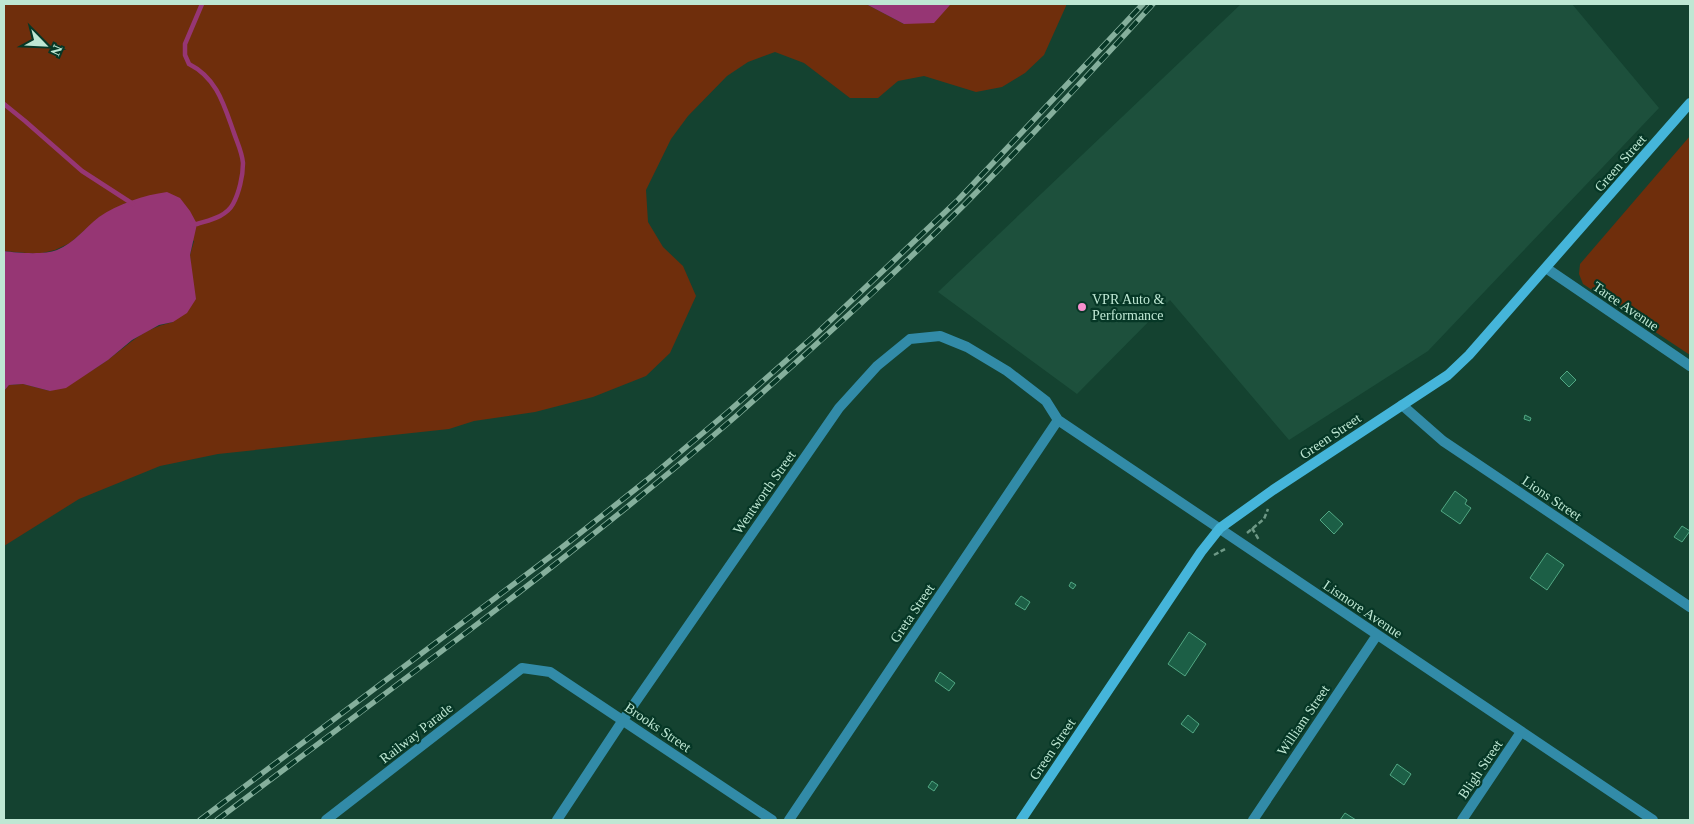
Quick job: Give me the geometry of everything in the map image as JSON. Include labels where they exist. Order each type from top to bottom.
[{"type":"street","name":"Green Street","points":[[1021,820],[1201,552],[1220,528],[1273,490],[1448,375],[1469,355],[1690,103]]},
{"type":"street","name":"Taree Avenue","points":[[1546,268],[1690,366]]},
{"type":"street","name":"Wentworth Street","points":[[556,820],[839,408],[876,366],[910,340],[940,336],[967,347],[1007,371],[1046,401],[1058,420]]},
{"type":"street","name":"Lions Street","points":[[1402,405],[1444,441],[1690,607]]},
{"type":"street","name":"Lismore Avenue","points":[[1058,420],[1653,820]]},
{"type":"street","name":"Greta Street","points":[[789,820],[1058,420]]},
{"type":"street","name":"William Street","points":[[1253,820],[1377,635]]},
{"type":"street","name":"Brooks Street","points":[[522,668],[550,672],[772,820]]},
{"type":"street","name":"Railway Parade","points":[[326,820],[522,668]]},
{"type":"street","name":"Bligh Street","points":[[1462,820],[1521,732]]},
{"type":"shaded area","points":[[4,4],[866,4],[904,24],[949,4],[1066,4],[1066,6],[1044,55],[1025,73],[1002,87],[976,92],[924,76],[898,81],[878,98],[850,98],[804,63],[775,52],[748,62],[727,76],[688,116],[671,139],[646,190],[648,222],[663,247],[683,266],[696,296],[670,353],[646,376],[593,397],[535,412],[474,421],[449,429],[218,454],[160,466],[79,499],[4,546],[4,391],[9,385],[23,384],[50,391],[96,368],[140,335],[173,322],[191,269],[190,255],[194,241],[128,202],[101,216],[70,243],[55,250],[38,254],[4,251]]},
{"type":"shaded area","points":[[866,4],[950,5],[934,23],[904,24]]},
{"type":"shaded area","points":[[1241,4],[1572,4],[1659,108],[1428,351],[1289,440],[1170,300],[1077,394],[938,292]]},
{"type":"shaded area","points":[[1690,136],[1690,355],[1583,284],[1579,274],[1580,264]]},
{"type":"shaded area","points":[[167,192],[180,198],[197,224],[190,255],[196,299],[187,313],[173,322],[159,325],[132,340],[108,360],[66,388],[50,391],[23,384],[9,385],[4,391],[4,251],[23,253],[52,252],[63,247],[99,217],[114,208],[149,195]]},
{"type":"building","points":[[1567,371],[1576,380],[1569,387],[1560,378]]},
{"type":"building","points":[[1525,415],[1531,418],[1530,421],[1524,419]]},
{"type":"building","points":[[1455,491],[1467,500],[1465,504],[1471,508],[1460,524],[1441,511]]},
{"type":"building","points":[[1329,511],[1343,524],[1334,534],[1320,520]]},
{"type":"building","points":[[1682,526],[1690,531],[1682,542],[1674,537]]},
{"type":"building","points":[[1547,553],[1564,565],[1547,590],[1530,578]]},
{"type":"building","points":[[1071,582],[1076,585],[1073,589],[1069,586]]},
{"type":"building","points":[[1021,596],[1030,602],[1025,610],[1015,604]]},
{"type":"building","points":[[1189,632],[1206,644],[1185,676],[1168,664]]},
{"type":"building","points":[[940,672],[955,683],[949,691],[935,681]]},
{"type":"building","points":[[1188,715],[1199,724],[1193,733],[1181,724]]},
{"type":"building","points":[[1397,764],[1411,774],[1404,785],[1390,775]]},
{"type":"building","points":[[932,781],[938,785],[934,791],[928,787]]},
{"type":"building","points":[[1345,813],[1356,820],[1340,820]]},
{"type":"waterway","points":[[192,224],[217,217],[230,208],[239,190],[243,168],[241,151],[218,93],[206,77],[189,64],[185,55],[185,44],[202,4]]},
{"type":"waterway","points":[[4,104],[82,171],[133,204]]},
{"type":"railway","points":[[200,820],[555,553],[647,480],[729,411],[814,336],[959,199],[1143,4]]},
{"type":"railway","points":[[217,820],[544,573],[673,470],[735,417],[909,259],[965,204],[1153,4]]},
{"type":"place","name":"VPR Auto & Performance","points":[[1082,307]]}]
